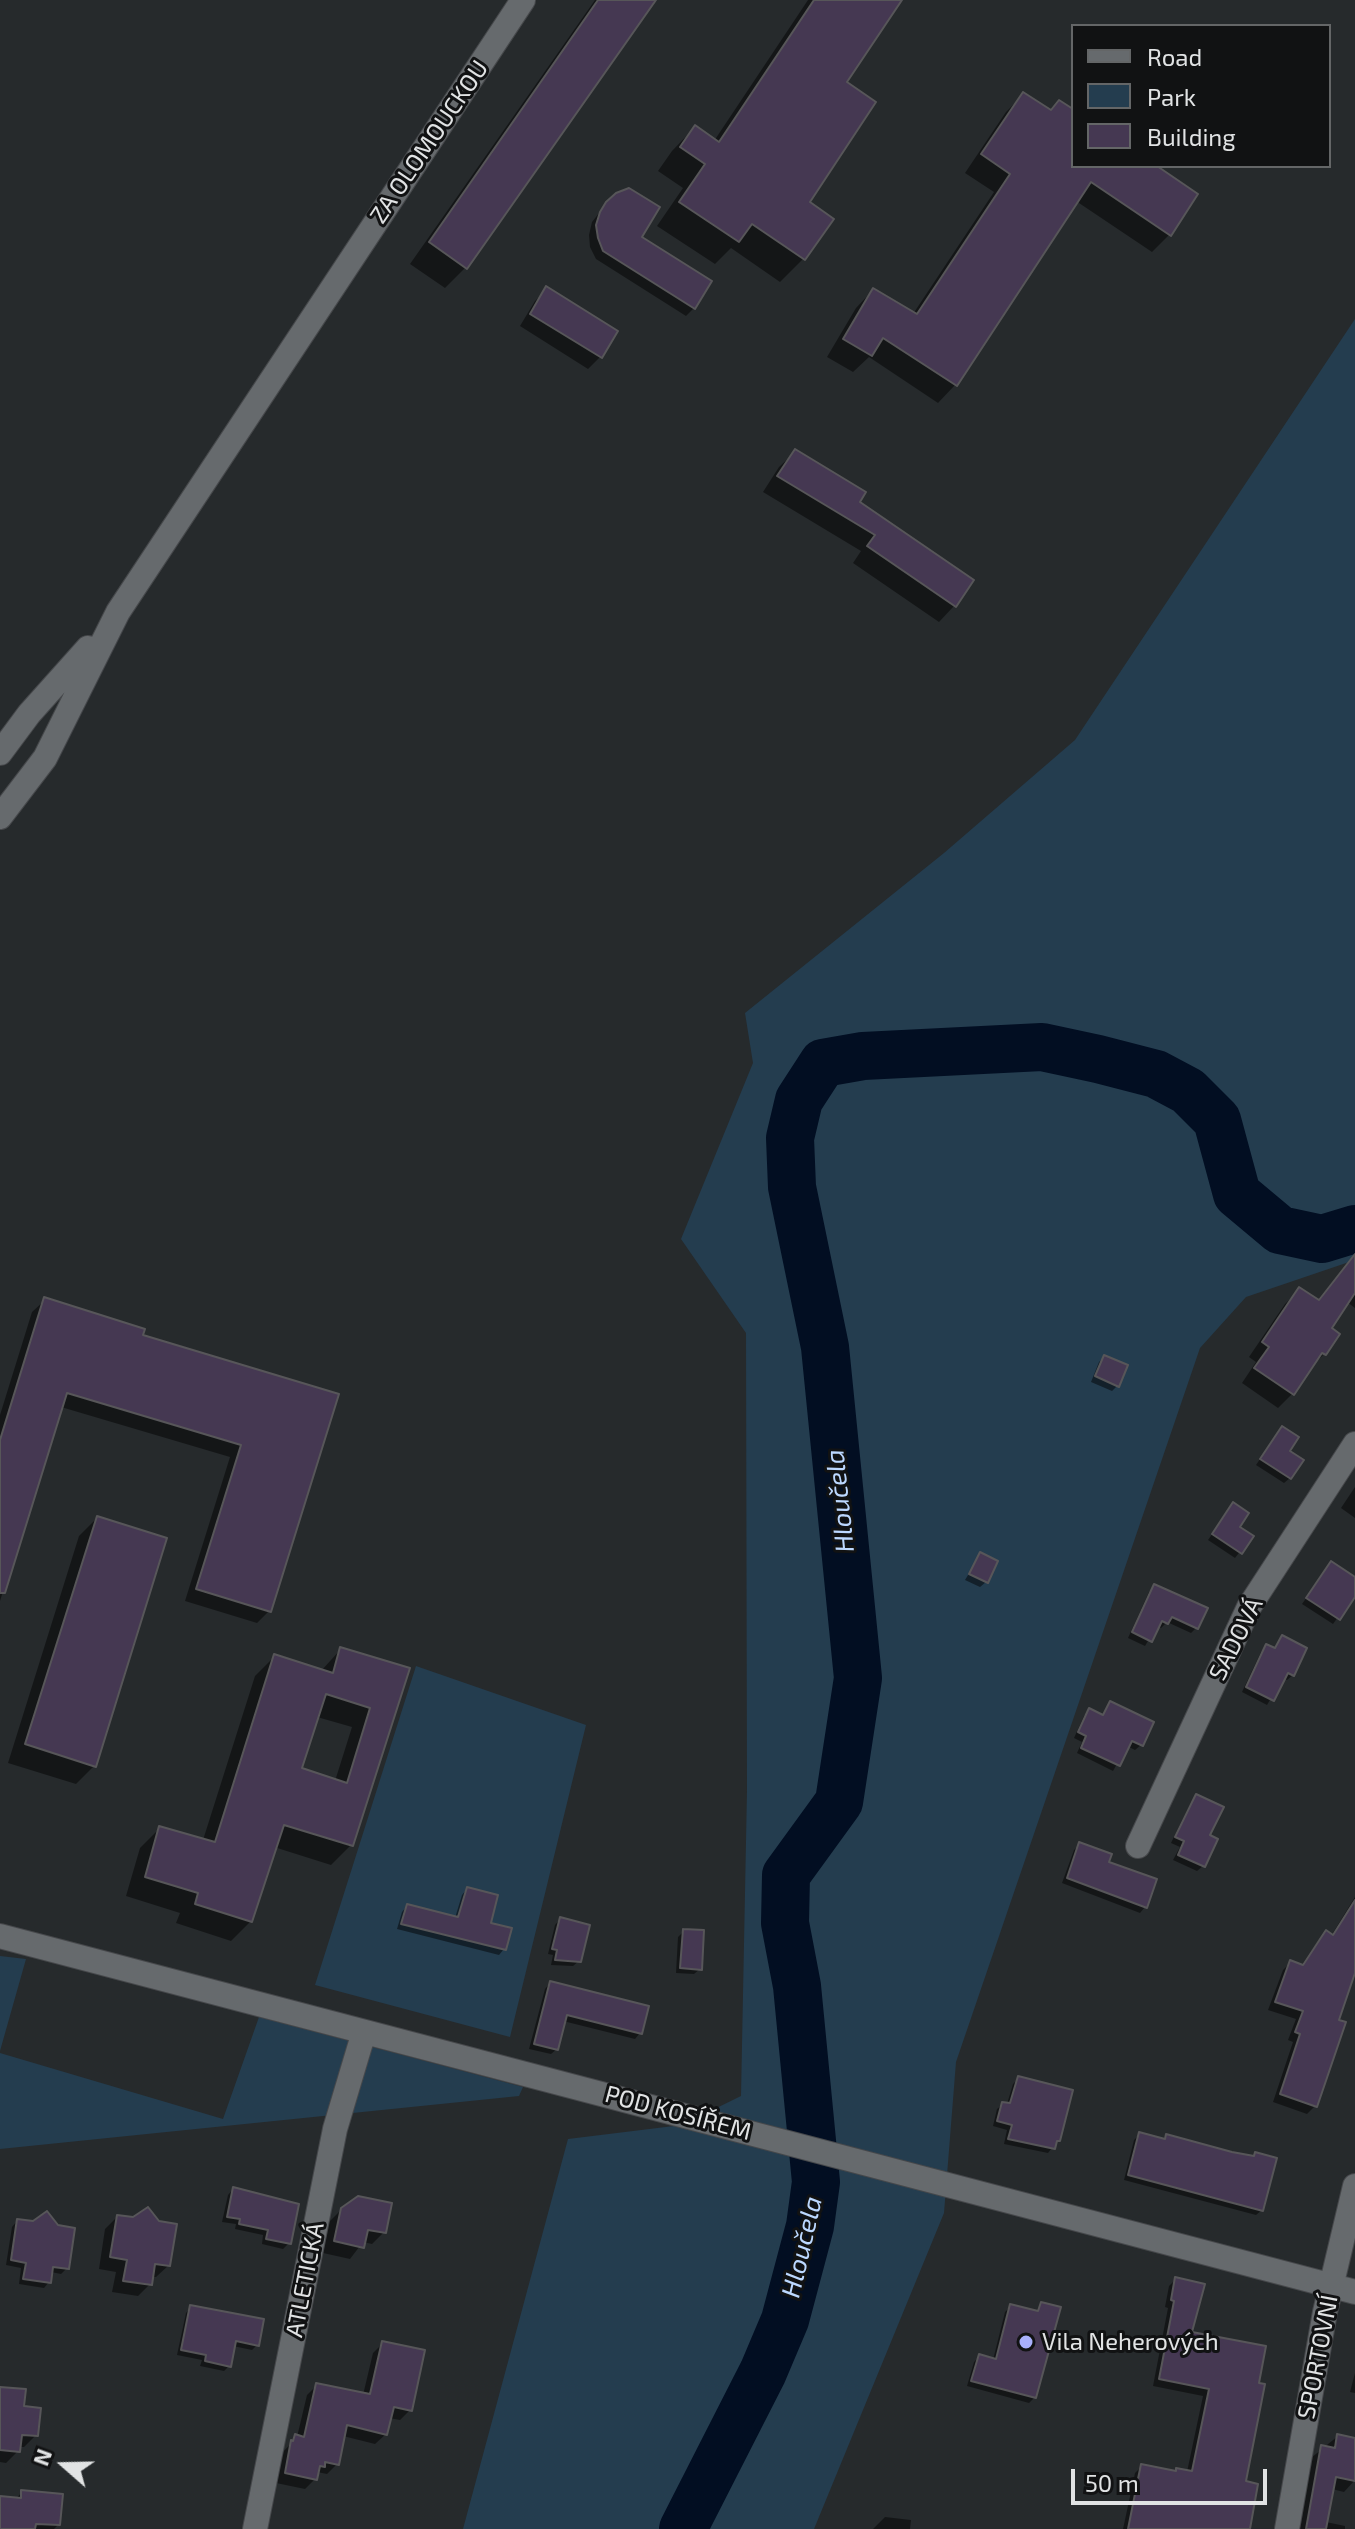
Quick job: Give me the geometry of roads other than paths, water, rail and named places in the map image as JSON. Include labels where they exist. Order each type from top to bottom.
[{"type":"street","name":"ZA OLOMOUCKOU","points":[[118,612],[523,0]]},
{"type":"street","points":[[0,753],[29,714],[118,612]]},
{"type":"street","points":[[0,817],[45,758],[118,612]]},
{"type":"street","name":"SADOVÁ","points":[[1138,1846],[1249,1607],[1355,1444]]},
{"type":"street","name":"POD KOSÍŘEM","points":[[0,1936],[1355,2292]]},
{"type":"street","name":"ATLETICKÁ","points":[[255,2529],[335,2129],[364,2032]]},
{"type":"street","name":"SPORTOVNÍ","points":[[1287,2529],[1331,2286],[1355,2186]]},
{"type":"waterway","name":"Hloučela","points":[[683,2529],[763,2372],[785,2320],[810,2226],[816,2182],[797,1986],[785,1923],[786,1875],[839,1802],[858,1678],[825,1347],[792,1187],[790,1138],[799,1100],[823,1063],[863,1056],[1042,1047],[1098,1059],[1156,1074],[1188,1091],[1217,1120],[1237,1194],[1280,1230],[1322,1239],[1355,1229]]},
{"type":"place","name":"Vila Neherových","points":[[1026,2342]]}]
